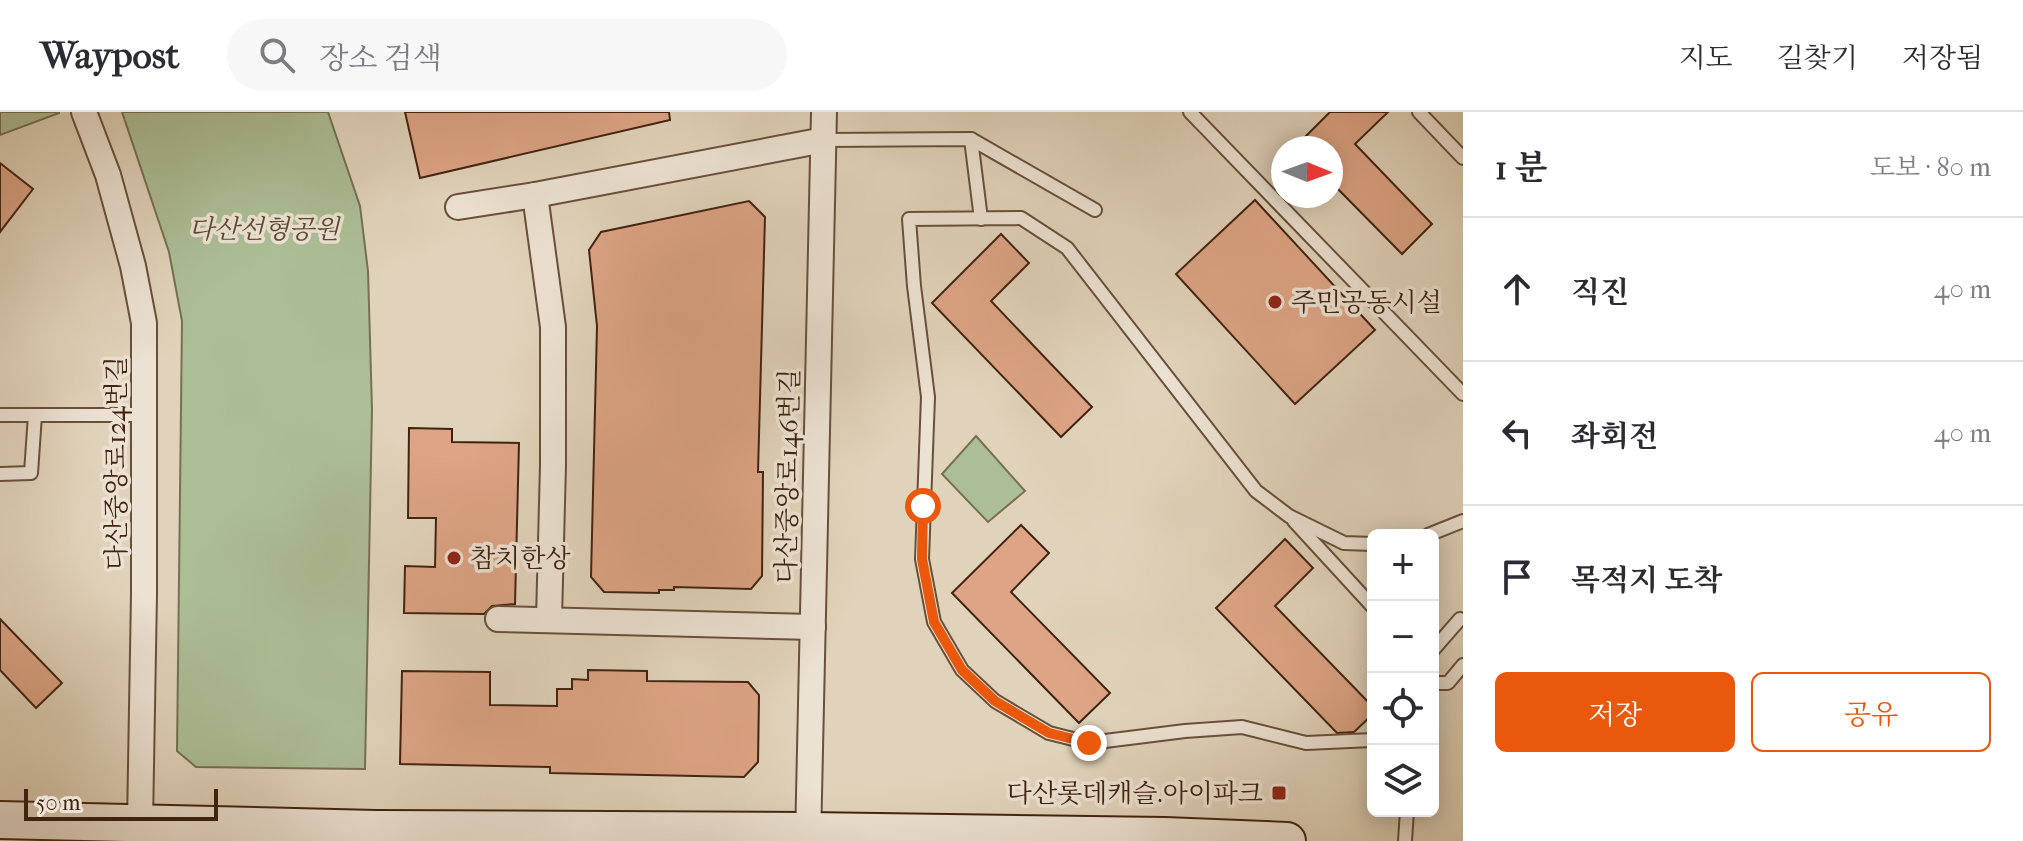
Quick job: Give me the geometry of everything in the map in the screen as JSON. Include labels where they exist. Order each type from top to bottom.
[{"type":"street","name":"다산중앙로124번길","points":[[84,112],[108,175],[133,266],[144,323],[140,828]]},
{"type":"street","name":"다산중앙로146번길","points":[[808,836],[824,112]]},
{"type":"street","points":[[458,207],[824,140]]},
{"type":"street","points":[[535,195],[553,327],[549,619]]},
{"type":"street","points":[[498,619],[813,627]]},
{"type":"street","points":[[0,820],[140,828],[808,836],[1165,836],[1287,841]]},
{"type":"lane","points":[[1190,112],[1463,394]]},
{"type":"lane","points":[[1419,112],[1463,158]]},
{"type":"lane","points":[[971,139],[981,219]]},
{"type":"lane","points":[[824,140],[971,139],[1095,210]]},
{"type":"lane","points":[[1367,601],[1289,516],[1256,491],[1067,248],[1021,218],[909,219],[928,397],[922,559],[934,622],[962,670],[995,701],[1049,733],[1089,743],[1242,727],[1306,743],[1367,740]]},
{"type":"lane","points":[[0,415],[144,415]]},
{"type":"lane","points":[[0,474],[31,473],[35,415]]},
{"type":"lane","points":[[1289,516],[1344,543],[1367,544]]},
{"type":"lane","points":[[1439,531],[1463,521]]},
{"type":"lane","points":[[1439,643],[1460,619]]},
{"type":"lane","points":[[1439,683],[1448,683],[1463,665]]},
{"type":"lane","points":[[1405,841],[1407,817]]},
{"type":"green space","points":[[0,112],[59,112],[59,113],[0,135]]},
{"type":"green space","name":"다산선형공원","points":[[122,112],[328,112],[360,206],[368,271],[372,409],[365,769],[196,767],[177,751],[182,321],[169,252]]},
{"type":"green space","points":[[976,436],[1025,491],[988,522],[942,474]]},
{"type":"building","points":[[405,112],[669,112],[670,120],[420,178]]},
{"type":"building","points":[[1330,112],[1388,112],[1355,144],[1432,224],[1402,254],[1343,194],[1343,136],[1306,136]]},
{"type":"building","points":[[0,163],[33,189],[0,232]]},
{"type":"building","name":"주민공동시설","points":[[1255,200],[1375,330],[1295,404],[1176,274]]},
{"type":"building","points":[[749,201],[765,217],[758,472],[763,472],[762,576],[751,589],[674,587],[674,590],[659,590],[659,593],[604,592],[591,577],[597,326],[589,250],[601,232]]},
{"type":"building","points":[[1001,234],[1029,263],[991,301],[1092,407],[1061,437],[932,303]]},
{"type":"building","points":[[409,428],[452,429],[452,442],[519,443],[515,604],[492,606],[484,614],[404,613],[405,566],[435,567],[436,518],[408,518]]},
{"type":"building","points":[[1021,525],[1049,553],[1011,592],[1110,693],[1079,723],[952,593]]},
{"type":"building","points":[[1285,539],[1313,568],[1275,606],[1367,701],[1367,720],[1354,732],[1337,733],[1216,608]]},
{"type":"building","points":[[0,619],[62,683],[36,708],[0,670]]},
{"type":"building","points":[[588,670],[647,671],[647,681],[748,682],[759,695],[758,762],[744,777],[550,773],[550,767],[400,764],[402,671],[490,672],[490,705],[557,706],[557,689],[572,689],[572,679],[588,680]]},
{"type":"place","name":"주민공동시설","points":[[1275,302]]},
{"type":"place","name":"참치한상","points":[[454,558]]},
{"type":"place","name":"다산롯데캐슬.아이파크","points":[[1279,793]]},
{"type":"route","points":[[923,506],[922,559],[934,622],[962,670],[995,701],[1049,733],[1089,743]]}]
